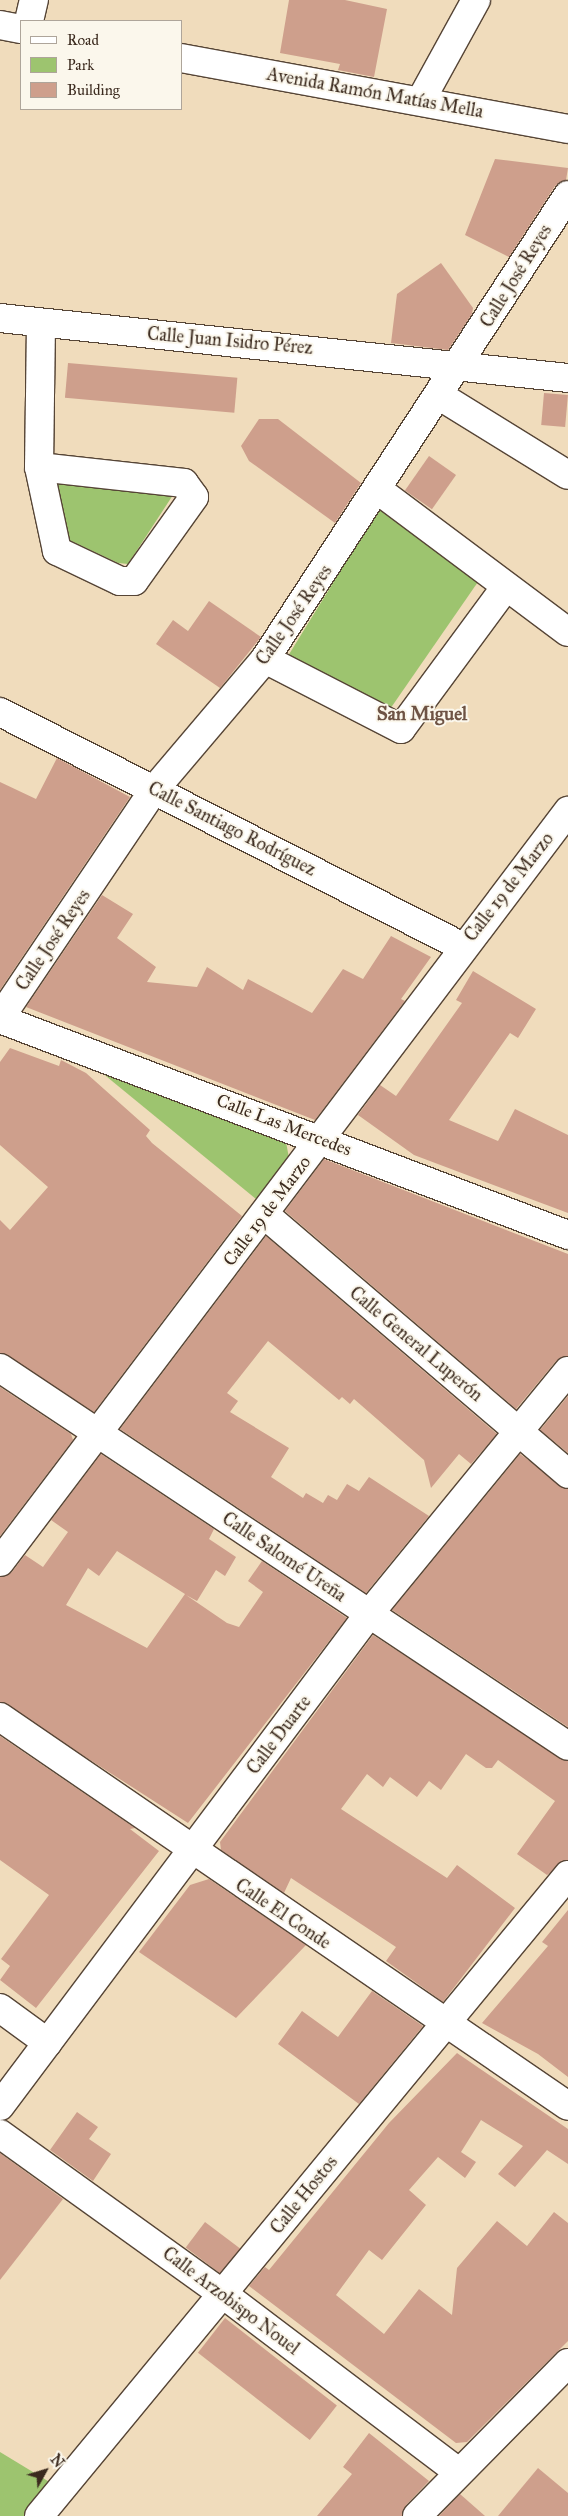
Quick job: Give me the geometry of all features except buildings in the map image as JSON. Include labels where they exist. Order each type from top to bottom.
[{"type":"street","points":[[29,20],[34,0]]},
{"type":"street","points":[[421,100],[476,0]]},
{"type":"street","points":[[0,25],[20,29]]},
{"type":"street","name":"Avenida Ramón Matías Mella","points":[[182,58],[421,100],[568,129]]},
{"type":"street","name":"Calle José Reyes","points":[[0,1019],[154,790],[266,659],[461,364],[568,195]]},
{"type":"street","name":"Calle Juan Isidro Pérez","points":[[0,318],[461,364],[568,378]]},
{"type":"street","points":[[39,468],[184,483],[194,497],[134,581],[120,581],[57,552],[39,468],[41,323]]},
{"type":"street","points":[[440,396],[568,475]]},
{"type":"street","points":[[378,490],[505,588],[568,632]]},
{"type":"street","points":[[266,659],[401,729],[505,588]]},
{"type":"street","name":"Calle Santiago Rodríguez","points":[[0,712],[463,947]]},
{"type":"street","name":"Calle 19 de Marzo","points":[[0,1562],[321,1139],[463,947],[568,811]]},
{"type":"street","name":"Calle Las Mercedes","points":[[0,1019],[321,1139],[568,1235]]},
{"type":"street","name":"Calle General Luperón","points":[[264,1214],[568,1474]]},
{"type":"street","name":"Calle Salomé Ureña","points":[[0,1368],[568,1746]]},
{"type":"street","name":"Calle Duarte","points":[[0,2106],[369,1614],[521,1432],[568,1371]]},
{"type":"street","name":"Calle El Conde","points":[[0,1717],[192,1852],[568,2106]]},
{"type":"street","name":"Calle Hostos","points":[[39,2516],[224,2294],[444,2022],[568,1875]]},
{"type":"street","points":[[0,2008],[48,2043]]},
{"type":"street","name":"Calle Arzobispo Nouel","points":[[0,2134],[224,2294],[458,2472]]},
{"type":"street","points":[[417,2516],[458,2472],[568,2363]]},
{"type":"green space","points":[[52,476],[173,495],[128,564],[118,563],[67,539]]},
{"type":"green space","points":[[381,505],[480,579],[388,712],[288,656]]},
{"type":"green space","points":[[101,1072],[286,1142],[289,1158],[256,1199]]},
{"type":"green space","points":[[0,2452],[56,2486],[30,2516],[0,2516]]},
{"type":"district","name":"San Miguel","points":[[422,714]]}]
